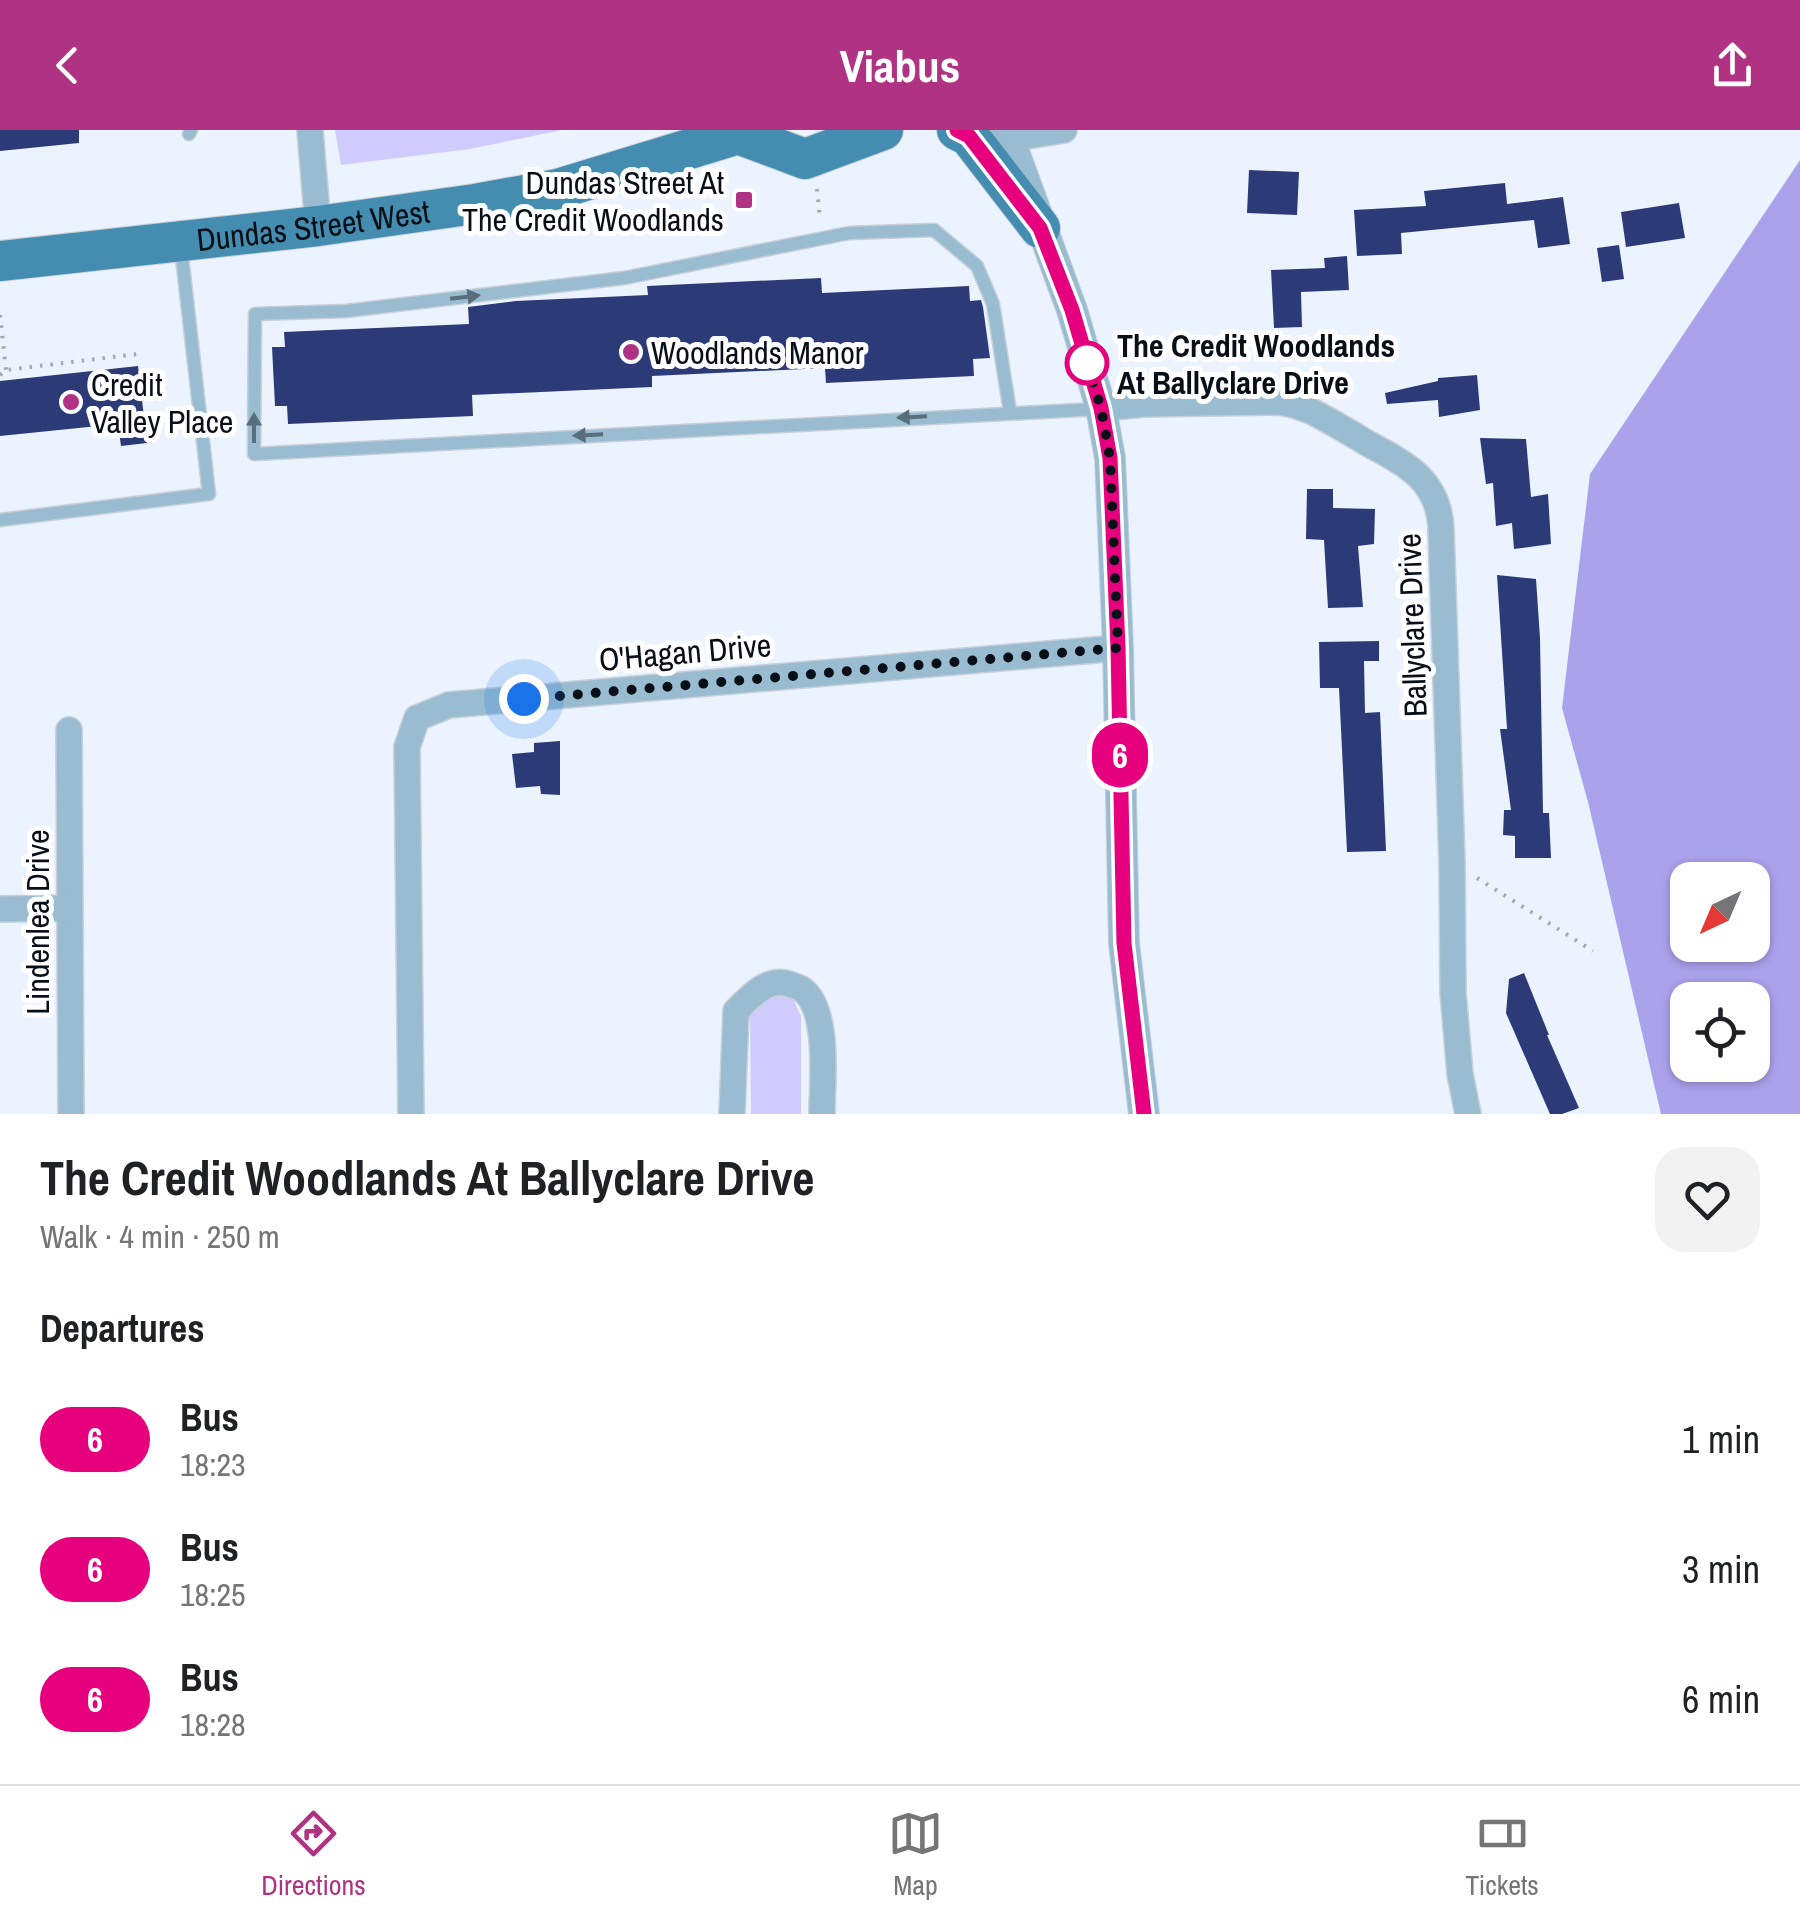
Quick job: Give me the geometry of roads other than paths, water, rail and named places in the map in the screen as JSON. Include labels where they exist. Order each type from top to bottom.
[{"type":"main road","points":[[776,149],[828,130]]},
{"type":"main road","name":"Dundas Street West","points":[[0,262],[475,204],[558,189],[739,132],[805,159],[883,130]]},
{"type":"main road","points":[[957,130],[969,136],[1040,228]]},
{"type":"street","points":[[310,130],[318,226]]},
{"type":"street","points":[[1064,130],[1007,134],[1072,310],[1101,408],[1110,458],[1124,943],[1144,1114]]},
{"type":"street","name":"Ballyclare Drive","points":[[1101,408],[1144,404],[1294,404],[1409,466],[1428,486],[1440,513],[1453,992],[1460,1074],[1468,1114]]},
{"type":"street","name":"O'Hagan Drive","points":[[411,1114],[407,747],[417,718],[449,705],[1118,648]]},
{"type":"street","name":"Lindenlea Drive","points":[[69,730],[71,1114]]},
{"type":"street","points":[[0,909],[70,908]]},
{"type":"street","points":[[732,1114],[736,1011],[758,989],[780,981],[802,988],[814,1006],[822,1038],[822,1114]]},
{"type":"lane","points":[[1010,412],[993,304],[977,266],[934,230],[848,233],[624,278],[346,311],[255,314],[254,454],[1101,408]]},
{"type":"lane","points":[[0,520],[209,494],[180,241]]},
{"type":"place","name":"Dundas Street At The Credit Woodlands","points":[[744,200]]},
{"type":"place","name":"Woodlands Manor","points":[[631,352]]},
{"type":"place","name":"The Credit Woodlands At Ballyclare Drive","points":[[1087,363]]},
{"type":"place","name":"Credit Valley Place","points":[[71,402]]}]
